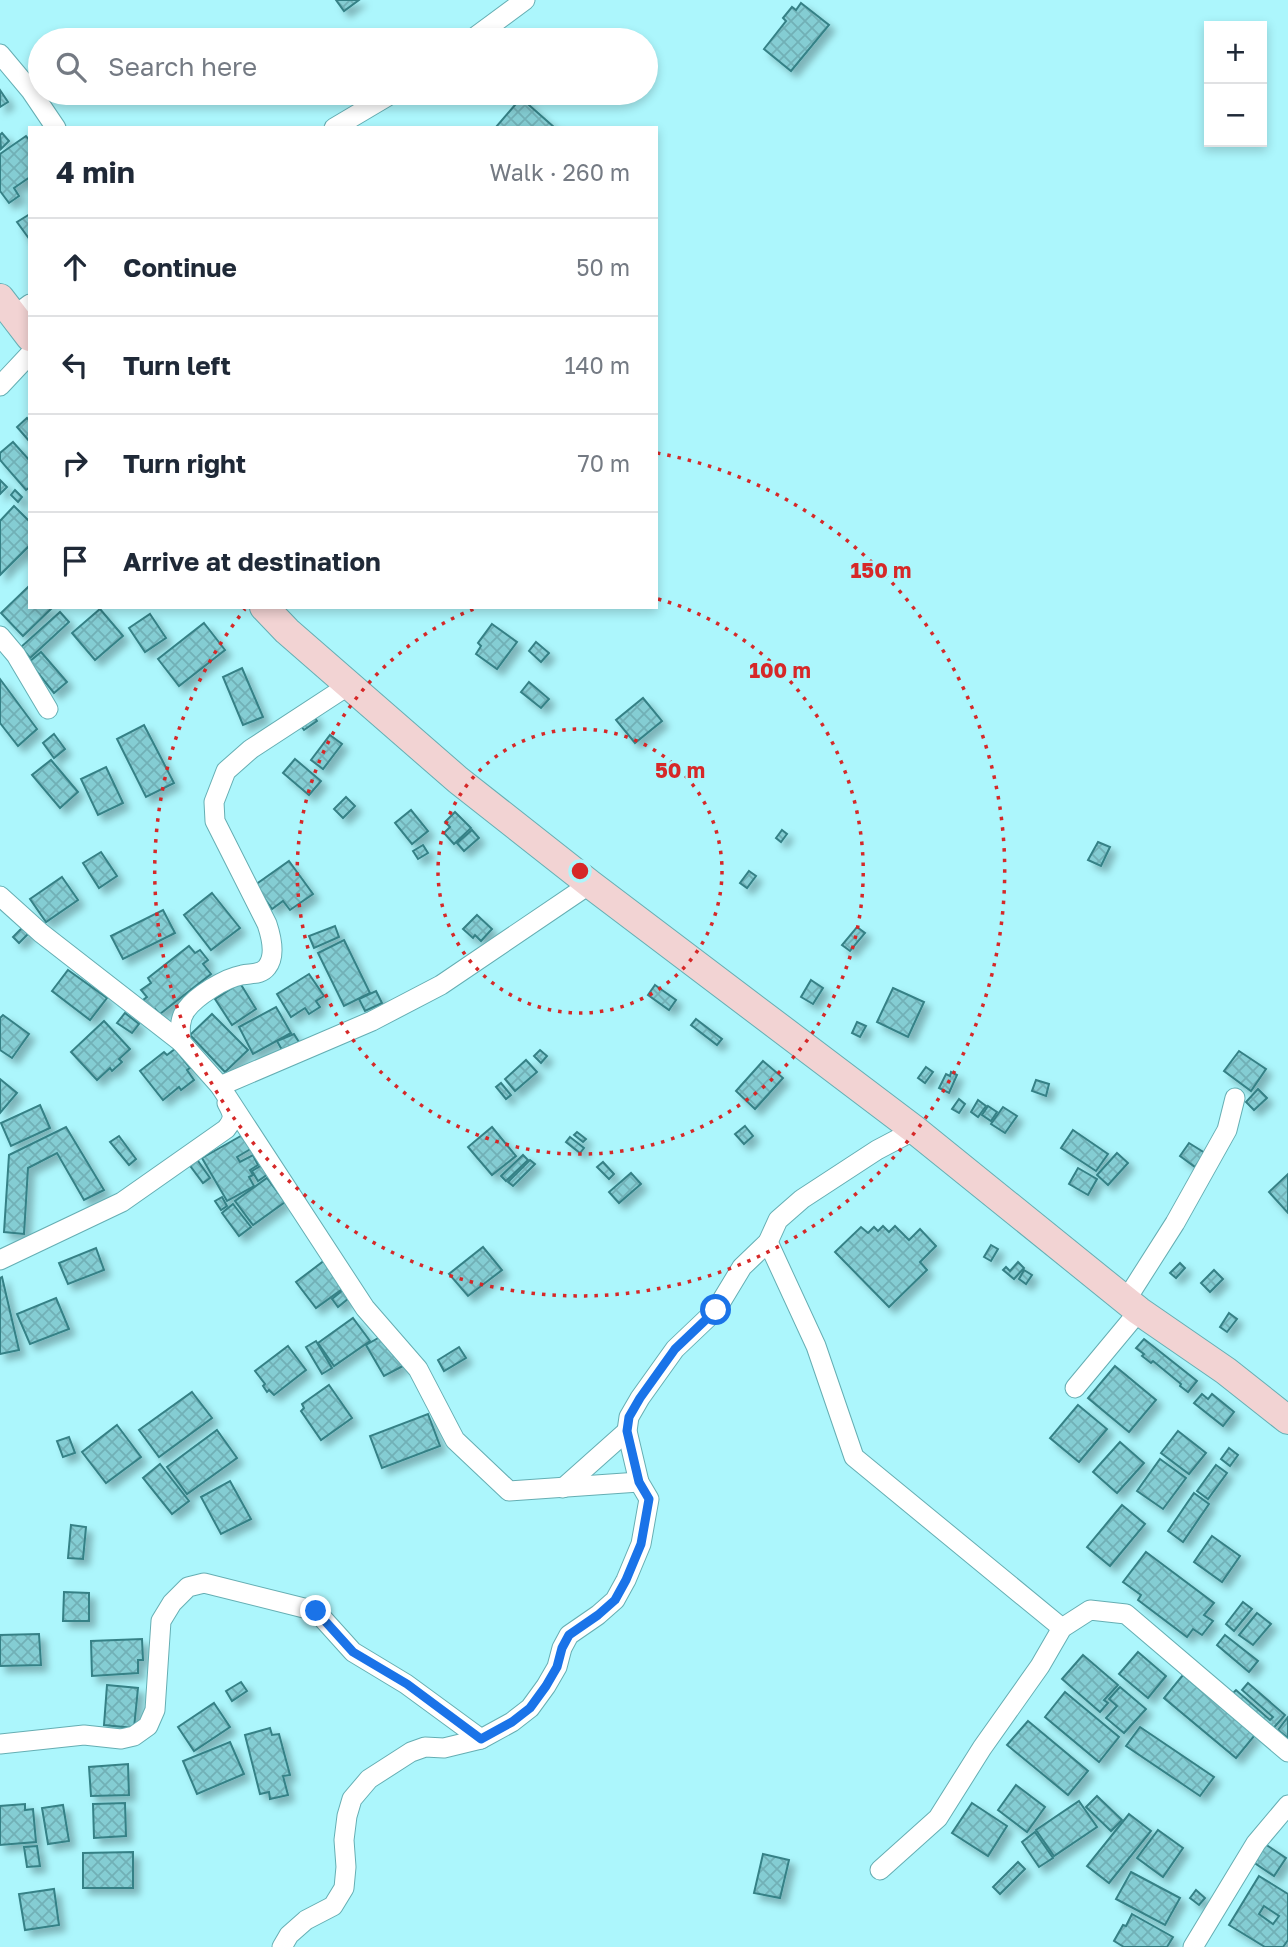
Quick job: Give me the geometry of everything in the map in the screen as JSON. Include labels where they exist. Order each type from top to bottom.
[{"type":"main road","points":[[266,609],[287,631],[458,780],[590,884],[915,1130],[1133,1305],[1226,1371],[1288,1420]]},
{"type":"street","points":[[487,28],[525,0]]},
{"type":"street","points":[[0,54],[28,87]]},
{"type":"street","points":[[40,105],[55,126]]},
{"type":"street","points":[[337,126],[373,105]]},
{"type":"street","points":[[0,386],[28,356]]},
{"type":"street","points":[[0,636],[16,655],[48,709]]},
{"type":"street","points":[[181,1042],[180,1022],[186,1010],[216,984],[242,974],[257,974],[267,968],[271,958],[272,937],[267,924],[215,821],[214,802],[226,771],[251,749],[349,685]]},
{"type":"street","points":[[220,1086],[372,1021],[441,985],[590,884]]},
{"type":"street","points":[[0,896],[41,933],[181,1042],[220,1086],[365,1307],[418,1369],[454,1440],[509,1491],[639,1482]]},
{"type":"street","points":[[0,1260],[122,1202],[226,1129],[232,1122],[232,1114],[220,1086]]},
{"type":"street","points":[[1075,1388],[1133,1305],[1227,1130],[1235,1098]]},
{"type":"street","points":[[282,1947],[306,1920],[333,1906],[344,1888],[347,1816],[352,1799],[369,1779],[411,1752],[425,1747],[444,1748],[481,1739],[512,1722],[530,1708],[546,1686],[557,1667],[569,1635],[615,1600],[641,1544],[649,1499],[639,1482],[627,1431],[629,1417],[675,1349],[716,1310],[742,1267],[768,1242],[778,1220],[802,1199],[877,1150],[915,1130]]},
{"type":"street","points":[[768,1242],[816,1346],[854,1457],[1062,1628]]},
{"type":"street","points":[[563,1488],[627,1431]]},
{"type":"street","points":[[0,1744],[84,1735],[121,1739],[134,1736],[148,1726],[155,1710],[161,1621],[172,1603],[188,1587],[204,1583],[316,1611],[353,1652],[407,1684],[481,1739]]},
{"type":"street","points":[[880,1870],[938,1818],[982,1748],[1040,1666],[1062,1628],[1090,1611],[1126,1614],[1288,1752]]},
{"type":"street","points":[[1193,1947],[1256,1843],[1288,1805]]},
{"type":"building","points":[[336,0],[359,0],[344,11]]},
{"type":"building","points":[[801,3],[829,25],[791,71],[764,49],[786,21],[783,18],[792,7],[796,10]]},
{"type":"building","points":[[0,90],[8,102],[0,107]]},
{"type":"building","points":[[515,105],[529,105],[553,126],[497,126]]},
{"type":"building","points":[[2,133],[9,141],[1,149],[0,135]]},
{"type":"building","points":[[26,136],[28,138],[28,178],[14,188],[19,196],[9,203],[0,191],[0,154]]},
{"type":"building","points":[[28,215],[28,237],[17,222]]},
{"type":"building","points":[[28,419],[28,440],[17,427]]},
{"type":"building","points":[[13,442],[28,459],[26,490],[0,460],[0,453]]},
{"type":"building","points":[[0,480],[7,487],[0,494]]},
{"type":"building","points":[[15,490],[22,497],[18,502],[11,495]]},
{"type":"building","points":[[14,506],[28,520],[28,547],[0,575],[0,521]]},
{"type":"building","points":[[28,587],[28,609],[51,609],[23,636],[1,613]]},
{"type":"building","points":[[100,609],[123,636],[95,660],[72,633]]},
{"type":"building","points":[[60,612],[69,622],[30,658],[21,647]]},
{"type":"building","points":[[150,614],[166,638],[145,652],[129,628]]},
{"type":"building","points":[[204,623],[225,650],[179,686],[158,659]]},
{"type":"building","points":[[492,624],[517,642],[497,669],[476,654],[481,646],[478,643]]},
{"type":"building","points":[[536,642],[549,653],[541,662],[529,651]]},
{"type":"building","points":[[41,652],[67,682],[54,693],[29,662]]},
{"type":"building","points":[[242,668],[263,717],[243,725],[223,677]]},
{"type":"building","points":[[0,679],[37,729],[18,746],[0,723]]},
{"type":"building","points":[[529,682],[549,699],[541,708],[521,692]]},
{"type":"building","points":[[643,698],[662,721],[635,743],[616,720]]},
{"type":"building","points":[[311,712],[317,721],[304,730],[298,722]]},
{"type":"building","points":[[144,725],[174,783],[146,797],[117,739]]},
{"type":"building","points":[[54,734],[65,749],[54,758],[43,743]]},
{"type":"building","points":[[330,735],[342,744],[323,769],[311,760]]},
{"type":"building","points":[[295,759],[321,781],[309,795],[283,773]]},
{"type":"building","points":[[51,760],[78,792],[60,808],[32,775]]},
{"type":"building","points":[[106,767],[123,803],[98,815],[81,779]]},
{"type":"building","points":[[346,797],[355,806],[343,818],[334,809]]},
{"type":"building","points":[[411,810],[428,831],[412,844],[395,823]]},
{"type":"building","points":[[455,812],[471,828],[454,844],[444,833],[450,827],[445,822]]},
{"type":"building","points":[[472,830],[479,838],[464,851],[457,843]]},
{"type":"building","points":[[782,830],[787,834],[781,842],[776,838]]},
{"type":"building","points":[[1098,842],[1110,847],[1101,866],[1088,860]]},
{"type":"building","points":[[423,845],[428,853],[418,859],[413,851]]},
{"type":"building","points":[[101,852],[117,876],[99,888],[83,863]]},
{"type":"building","points":[[289,861],[313,894],[290,910],[283,901],[272,909],[255,885]]},
{"type":"building","points":[[749,871],[756,876],[747,888],[740,883]]},
{"type":"building","points":[[62,877],[78,900],[46,922],[30,899]]},
{"type":"building","points":[[212,893],[240,928],[211,950],[184,915]]},
{"type":"building","points":[[163,910],[175,933],[123,959],[111,936]]},
{"type":"building","points":[[477,915],[492,929],[481,941],[463,929]]},
{"type":"building","points":[[335,926],[339,937],[314,948],[309,936]]},
{"type":"building","points":[[23,927],[29,933],[19,943],[13,937]]},
{"type":"building","points":[[857,927],[865,933],[850,951],[842,945]]},
{"type":"building","points":[[344,940],[370,993],[344,1006],[318,953]]},
{"type":"building","points":[[189,946],[195,953],[200,950],[208,960],[203,964],[211,974],[160,1014],[155,1009],[152,1011],[143,1000],[147,997],[141,990],[151,983],[148,978]]},
{"type":"building","points":[[68,970],[107,998],[90,1020],[52,991]]},
{"type":"building","points":[[309,974],[324,996],[316,1001],[320,1007],[309,1014],[305,1008],[291,1017],[277,994]]},
{"type":"building","points":[[811,980],[823,988],[813,1004],[801,997]]},
{"type":"building","points":[[240,983],[256,1009],[232,1025],[215,999]]},
{"type":"building","points":[[655,985],[676,1000],[669,1010],[648,995]]},
{"type":"building","points":[[893,988],[924,1002],[908,1037],[877,1022]]},
{"type":"building","points":[[376,991],[382,1003],[365,1011],[359,999]]},
{"type":"building","points":[[276,1007],[291,1033],[253,1054],[239,1027]]},
{"type":"building","points":[[125,1013],[139,1024],[132,1033],[117,1023]]},
{"type":"building","points":[[212,1014],[248,1050],[225,1072],[190,1035]]},
{"type":"building","points":[[3,1015],[29,1034],[12,1058],[0,1050],[0,1018]]},
{"type":"building","points":[[696,1019],[722,1039],[717,1045],[691,1025]]},
{"type":"building","points":[[104,1021],[130,1049],[119,1059],[122,1062],[112,1071],[110,1068],[97,1080],[71,1052]]},
{"type":"building","points":[[857,1022],[866,1026],[860,1037],[852,1033]]},
{"type":"building","points":[[294,1034],[299,1042],[282,1050],[277,1041]]},
{"type":"building","points":[[175,1049],[190,1068],[187,1070],[194,1080],[181,1090],[179,1087],[163,1100],[140,1071],[164,1052],[167,1055]]},
{"type":"building","points":[[540,1050],[547,1056],[541,1063],[534,1056]]},
{"type":"building","points":[[1239,1051],[1266,1069],[1251,1091],[1224,1071]]},
{"type":"building","points":[[526,1060],[537,1072],[515,1091],[505,1079]]},
{"type":"building","points":[[763,1061],[783,1078],[755,1109],[736,1091]]},
{"type":"building","points":[[926,1067],[933,1072],[925,1083],[918,1078]]},
{"type":"building","points":[[951,1072],[957,1075],[949,1093],[939,1088],[946,1074],[950,1076]]},
{"type":"building","points":[[0,1079],[17,1093],[0,1113]]},
{"type":"building","points":[[1036,1080],[1049,1084],[1046,1096],[1032,1091]]},
{"type":"building","points":[[501,1083],[511,1095],[506,1099],[496,1087]]},
{"type":"building","points":[[1258,1089],[1267,1098],[1254,1110],[1246,1102]]},
{"type":"building","points":[[959,1099],[965,1104],[959,1113],[952,1109]]},
{"type":"building","points":[[978,1100],[986,1106],[978,1117],[971,1112]]},
{"type":"building","points":[[40,1105],[50,1128],[11,1146],[1,1123]]},
{"type":"building","points":[[988,1106],[997,1112],[991,1121],[982,1115]]},
{"type":"building","points":[[1003,1107],[1017,1116],[1005,1133],[991,1124]]},
{"type":"building","points":[[745,1126],[753,1136],[744,1144],[735,1134]]},
{"type":"building","points":[[66,1127],[104,1190],[84,1200],[57,1153],[28,1168],[24,1234],[4,1232],[9,1155]]},
{"type":"building","points":[[492,1127],[516,1156],[492,1175],[468,1147]]},
{"type":"building","points":[[1073,1130],[1108,1154],[1096,1171],[1061,1148]]},
{"type":"building","points":[[577,1132],[586,1139],[583,1142],[574,1135]]},
{"type":"building","points":[[246,1133],[254,1147],[237,1157],[240,1162],[253,1155],[258,1165],[250,1170],[253,1175],[249,1177],[254,1186],[227,1201],[202,1158]]},
{"type":"building","points":[[119,1136],[136,1159],[129,1165],[110,1142]]},
{"type":"building","points":[[570,1137],[584,1148],[580,1153],[566,1142]]},
{"type":"building","points":[[1189,1143],[1205,1153],[1195,1167],[1180,1156]]},
{"type":"building","points":[[1117,1153],[1128,1163],[1108,1185],[1097,1175]]},
{"type":"building","points":[[523,1155],[528,1160],[506,1181],[501,1176]]},
{"type":"building","points":[[196,1158],[210,1178],[203,1183],[188,1163]]},
{"type":"building","points":[[530,1160],[535,1164],[513,1186],[508,1182]]},
{"type":"building","points":[[603,1162],[614,1174],[609,1179],[597,1167]]},
{"type":"building","points":[[262,1165],[268,1174],[258,1181],[252,1171]]},
{"type":"building","points":[[1078,1168],[1097,1179],[1088,1195],[1069,1184]]},
{"type":"building","points":[[631,1173],[641,1184],[619,1203],[609,1192]]},
{"type":"building","points":[[1288,1174],[1288,1213],[1269,1192]]},
{"type":"building","points":[[267,1178],[285,1202],[253,1225],[235,1201]]},
{"type":"building","points":[[222,1197],[227,1206],[221,1210],[215,1201]]},
{"type":"building","points":[[233,1204],[251,1227],[239,1236],[222,1213]]},
{"type":"building","points":[[883,1226],[889,1232],[895,1226],[909,1240],[920,1229],[936,1246],[920,1262],[927,1270],[889,1307],[835,1252],[861,1227],[868,1233],[874,1227],[878,1231]]},
{"type":"building","points":[[991,1245],[998,1249],[991,1261],[984,1257]]},
{"type":"building","points":[[483,1247],[502,1270],[468,1296],[449,1274]]},
{"type":"building","points":[[96,1248],[104,1270],[68,1284],[59,1263]]},
{"type":"building","points":[[325,1260],[345,1287],[316,1308],[296,1282]]},
{"type":"building","points":[[1018,1262],[1024,1268],[1014,1279],[1003,1270],[1006,1267],[1010,1271]]},
{"type":"building","points":[[1180,1263],[1185,1268],[1176,1278],[1170,1273]]},
{"type":"building","points":[[1024,1270],[1032,1275],[1026,1284],[1019,1279]]},
{"type":"building","points":[[1214,1270],[1223,1279],[1210,1292],[1201,1283]]},
{"type":"building","points":[[2,1277],[19,1350],[0,1354],[0,1278]]},
{"type":"building","points":[[343,1290],[349,1298],[338,1307],[332,1299]]},
{"type":"building","points":[[56,1298],[69,1329],[30,1344],[17,1314]]},
{"type":"building","points":[[1229,1313],[1237,1319],[1227,1332],[1220,1327]]},
{"type":"building","points":[[353,1318],[370,1341],[334,1366],[318,1343]]},
{"type":"building","points":[[385,1334],[403,1366],[384,1376],[366,1345]]},
{"type":"building","points":[[1144,1339],[1197,1381],[1188,1392],[1153,1361],[1151,1363],[1142,1356],[1144,1354],[1136,1348]]},
{"type":"building","points":[[316,1341],[332,1368],[322,1374],[306,1347]]},
{"type":"building","points":[[288,1346],[306,1370],[274,1395],[269,1390],[267,1392],[263,1386],[265,1384],[255,1371]]},
{"type":"building","points":[[459,1347],[466,1358],[444,1371],[438,1360]]},
{"type":"building","points":[[1115,1366],[1156,1400],[1129,1432],[1088,1398]]},
{"type":"building","points":[[329,1385],[352,1418],[321,1440],[301,1411],[304,1408],[302,1404]]},
{"type":"building","points":[[192,1392],[212,1418],[159,1457],[139,1430]]},
{"type":"building","points":[[1202,1394],[1208,1399],[1212,1394],[1234,1412],[1223,1426],[1194,1403]]},
{"type":"building","points":[[1078,1405],[1107,1429],[1079,1462],[1050,1438]]},
{"type":"building","points":[[428,1414],[440,1446],[382,1468],[370,1436]]},
{"type":"building","points":[[117,1425],[141,1457],[106,1483],[82,1452]]},
{"type":"building","points":[[217,1430],[237,1458],[187,1494],[167,1467]]},
{"type":"building","points":[[1178,1431],[1206,1453],[1189,1474],[1161,1453]]},
{"type":"building","points":[[69,1437],[75,1453],[63,1457],[57,1441]]},
{"type":"building","points":[[1120,1442],[1144,1463],[1117,1493],[1093,1472]]},
{"type":"building","points":[[1229,1448],[1238,1455],[1230,1466],[1221,1459]]},
{"type":"building","points":[[1160,1459],[1186,1478],[1163,1509],[1137,1491]]},
{"type":"building","points":[[160,1464],[189,1501],[172,1514],[143,1478]]},
{"type":"building","points":[[1216,1465],[1227,1473],[1208,1499],[1197,1491]]},
{"type":"building","points":[[230,1481],[251,1519],[221,1534],[201,1497]]},
{"type":"building","points":[[1194,1493],[1209,1504],[1183,1542],[1168,1531]]},
{"type":"building","points":[[1122,1505],[1145,1524],[1110,1566],[1087,1547]]},
{"type":"building","points":[[71,1525],[86,1527],[83,1559],[68,1558]]},
{"type":"building","points":[[1212,1536],[1240,1556],[1222,1582],[1194,1562]]},
{"type":"building","points":[[1146,1552],[1214,1603],[1204,1615],[1213,1621],[1202,1635],[1193,1629],[1187,1637],[1138,1600],[1141,1595],[1123,1582]]},
{"type":"building","points":[[64,1592],[89,1593],[89,1621],[63,1621]]},
{"type":"building","points":[[1243,1602],[1252,1609],[1234,1631],[1226,1624]]},
{"type":"building","points":[[1257,1613],[1271,1624],[1253,1645],[1239,1635]]},
{"type":"building","points":[[39,1634],[41,1665],[0,1666],[0,1635]]},
{"type":"building","points":[[1225,1635],[1258,1661],[1249,1672],[1217,1645]]},
{"type":"building","points":[[142,1639],[143,1660],[138,1660],[138,1673],[92,1676],[91,1641]]},
{"type":"building","points":[[1138,1652],[1166,1676],[1148,1698],[1119,1674]]},
{"type":"building","points":[[1083,1655],[1118,1685],[1104,1700],[1108,1703],[1100,1712],[1062,1679]]},
{"type":"building","points":[[1183,1675],[1255,1735],[1236,1758],[1164,1698]]},
{"type":"building","points":[[241,1682],[247,1691],[232,1701],[226,1691]]},
{"type":"building","points":[[1248,1683],[1285,1715],[1270,1732],[1230,1696],[1236,1690],[1270,1720],[1273,1717],[1242,1690]]},
{"type":"building","points":[[107,1685],[138,1688],[134,1728],[104,1725]]},
{"type":"building","points":[[1120,1687],[1146,1709],[1124,1733],[1106,1718],[1117,1706],[1109,1699]]},
{"type":"building","points":[[1065,1692],[1119,1737],[1099,1762],[1045,1717]]},
{"type":"building","points":[[214,1703],[230,1727],[194,1751],[178,1727]]},
{"type":"building","points":[[1288,1717],[1288,1738],[1278,1730]]},
{"type":"building","points":[[1028,1721],[1088,1771],[1068,1795],[1007,1745]]},
{"type":"building","points":[[1140,1727],[1214,1777],[1200,1796],[1126,1746]]},
{"type":"building","points":[[270,1728],[272,1735],[279,1734],[290,1775],[283,1776],[288,1795],[270,1799],[269,1792],[260,1794],[245,1735]]},
{"type":"building","points":[[230,1742],[244,1774],[197,1794],[183,1761]]},
{"type":"building","points":[[128,1764],[129,1795],[91,1796],[89,1767]]},
{"type":"building","points":[[1016,1785],[1045,1807],[1027,1832],[998,1810]]},
{"type":"building","points":[[1097,1796],[1122,1820],[1111,1831],[1086,1807]]},
{"type":"building","points":[[1079,1801],[1097,1827],[1054,1856],[1036,1830]]},
{"type":"building","points":[[125,1803],[126,1836],[94,1838],[93,1804]]},
{"type":"building","points":[[972,1803],[1007,1826],[988,1856],[952,1833]]},
{"type":"building","points":[[25,1804],[25,1810],[33,1809],[36,1842],[0,1845],[0,1806]]},
{"type":"building","points":[[63,1805],[69,1841],[48,1844],[42,1808]]},
{"type":"building","points":[[1129,1814],[1151,1831],[1109,1883],[1087,1866]]},
{"type":"building","points":[[1158,1830],[1183,1848],[1163,1877],[1137,1858]]},
{"type":"building","points":[[1035,1832],[1053,1858],[1039,1867],[1022,1842]]},
{"type":"building","points":[[1265,1844],[1286,1858],[1274,1876],[1253,1862]]},
{"type":"building","points":[[37,1846],[40,1866],[27,1867],[24,1847]]},
{"type":"building","points":[[133,1852],[133,1888],[83,1888],[83,1853]]},
{"type":"building","points":[[763,1854],[789,1860],[780,1898],[754,1893]]},
{"type":"building","points":[[1018,1862],[1025,1869],[1000,1894],[993,1887]]},
{"type":"building","points":[[1131,1872],[1180,1898],[1165,1925],[1116,1899]]},
{"type":"building","points":[[1259,1876],[1288,1894],[1288,1940],[1283,1947],[1265,1947],[1229,1925]],"holes":[[[1264,1906],[1279,1916],[1273,1924],[1259,1914]]]},
{"type":"building","points":[[54,1889],[59,1925],[25,1930],[19,1894]]},
{"type":"building","points":[[1196,1890],[1205,1898],[1199,1905],[1190,1898]]},
{"type":"building","points":[[1132,1914],[1173,1937],[1167,1947],[1124,1947],[1114,1941]]},
{"type":"route","points":[[316,1611],[353,1652],[407,1684],[481,1739],[512,1722],[530,1708],[546,1686],[557,1667],[569,1635],[615,1600],[626,1580],[641,1544],[649,1499],[639,1482],[627,1431],[629,1417],[675,1349],[716,1310]]}]
